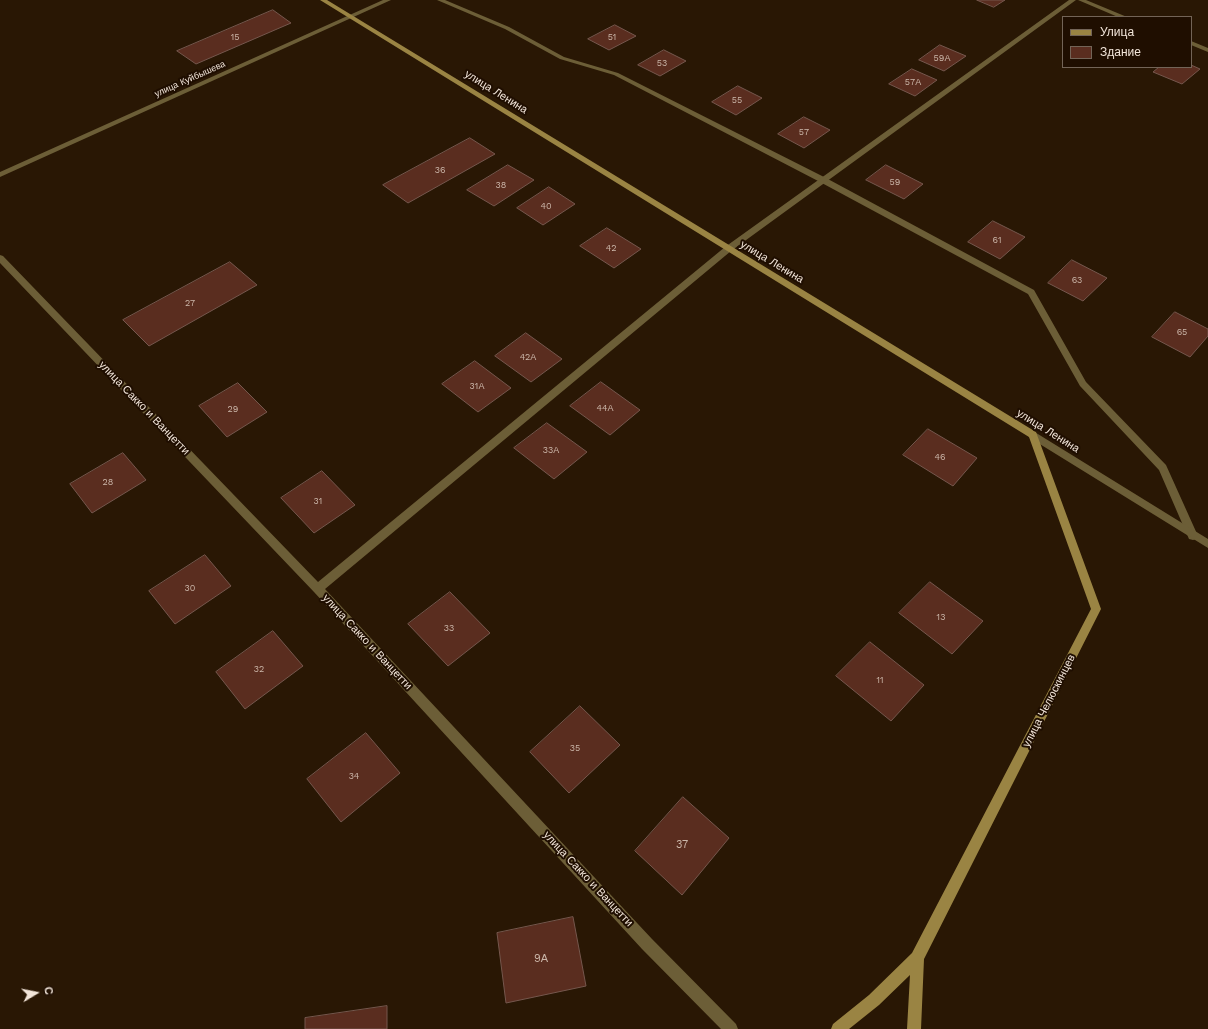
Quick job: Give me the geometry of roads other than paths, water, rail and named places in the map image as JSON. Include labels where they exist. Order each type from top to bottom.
[{"type":"main road","name":"улица Ленина","points":[[323,0],[1033,435]]},
{"type":"main road","name":"улица Челюскинцев","points":[[917,958],[1096,609],[1033,435]]},
{"type":"main road","points":[[838,1029],[874,1000],[917,958]]},
{"type":"main road","points":[[914,1029],[917,958]]},
{"type":"street","name":"улица Куйбышева","points":[[0,175],[388,0]]},
{"type":"street","points":[[440,0],[507,28],[562,58],[616,74],[822,180],[1031,292],[1083,384],[1163,468],[1193,536]]},
{"type":"street","points":[[318,589],[728,249],[1073,0]]},
{"type":"street","points":[[1081,0],[1121,16]]},
{"type":"street","points":[[1192,43],[1208,50]]},
{"type":"street","name":"улица Сакко и Ванцетти","points":[[0,258],[318,589],[647,944],[731,1029]]},
{"type":"street","name":"улица Ленина","points":[[1033,435],[1208,544]]}]
